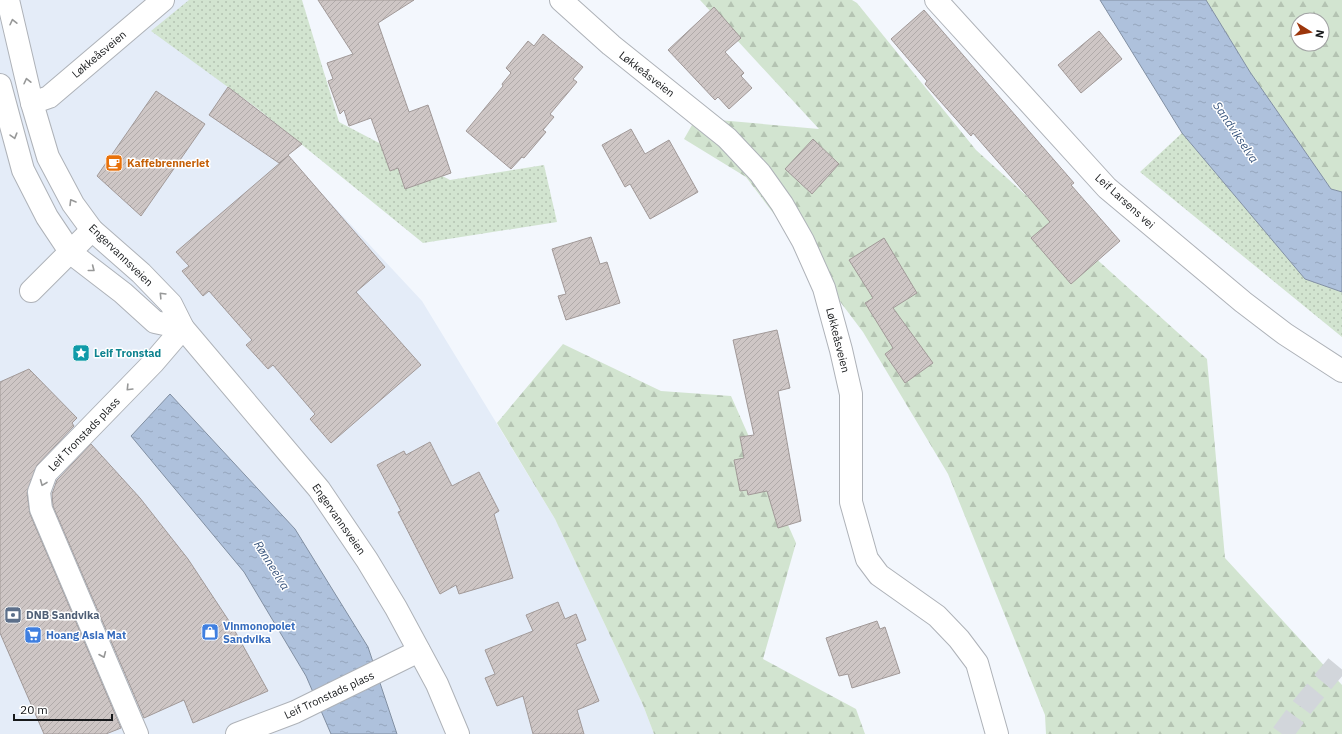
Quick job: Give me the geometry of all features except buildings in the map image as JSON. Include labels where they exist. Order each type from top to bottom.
[{"type":"street","name":"Engervannsveien","points":[[8,0],[32,103],[48,158],[73,204],[92,230],[141,274],[171,304],[182,328],[318,489],[367,560],[396,608],[437,684],[458,734]]},
{"type":"street","name":"Løkkeåsveien","points":[[32,103],[49,97],[163,0]]},
{"type":"street","name":"Løkkeåsveien","points":[[561,0],[612,45],[727,138],[760,173],[782,204],[803,241],[824,288],[841,350],[850,394],[851,502],[867,559],[879,575],[936,616],[959,639],[977,663],[997,734]]},
{"type":"street","name":"Leif Larsens vei","points":[[936,0],[1107,188],[1243,302],[1285,334],[1342,371]]},
{"type":"street","points":[[0,84],[23,170],[47,217],[72,253],[124,293],[155,322],[182,328]]},
{"type":"street","points":[[31,291],[72,253],[92,230]]},
{"type":"street","name":"Leif Tronstads plass","points":[[137,734],[41,509],[39,492],[46,473],[153,363],[182,328]]},
{"type":"street","name":"Leif Tronstads plass","points":[[237,734],[310,704],[419,651]]},
{"type":"shaded area","points":[[0,0],[201,0],[229,94],[422,301],[555,519],[643,705],[654,734],[0,734]]},
{"type":"green space","points":[[189,0],[302,0],[339,122],[450,180],[544,165],[557,222],[423,243],[258,109],[151,31]]},
{"type":"green space","points":[[700,0],[852,0],[857,3],[976,150],[1207,359],[1225,558],[1342,685],[1342,734],[1046,734],[1045,715],[948,474],[863,332],[746,177],[684,139],[696,118],[819,129]]},
{"type":"green space","points":[[1206,0],[1342,0],[1342,192],[1331,189],[1250,72]]},
{"type":"green space","points":[[1182,133],[1305,279],[1342,292],[1342,337],[1140,172]]},
{"type":"green space","points":[[563,344],[661,391],[731,396],[796,543],[763,659],[856,709],[865,734],[654,734],[643,705],[555,519],[497,423]]},
{"type":"water","name":"Sandvikselva","points":[[1100,0],[1206,0],[1250,72],[1331,189],[1342,192],[1342,292],[1305,279],[1182,133]]},
{"type":"water","name":"Rønneelva","points":[[170,394],[295,529],[368,647],[397,734],[331,734],[306,676],[244,572],[131,436]]},
{"type":"tunnel","points":[[1282,734],[1302,707],[1342,659]]},
{"type":"place","name":"Kaffebrenneriet","points":[[114,163]]},
{"type":"place","name":"Leif Tronstad","points":[[81,353]]},
{"type":"place","name":"DNB Sandvika","points":[[13,615]]},
{"type":"place","name":"Vinmonopolet Sandvika","points":[[210,632]]},
{"type":"place","name":"Hoang Asia Mat","points":[[33,635]]}]
